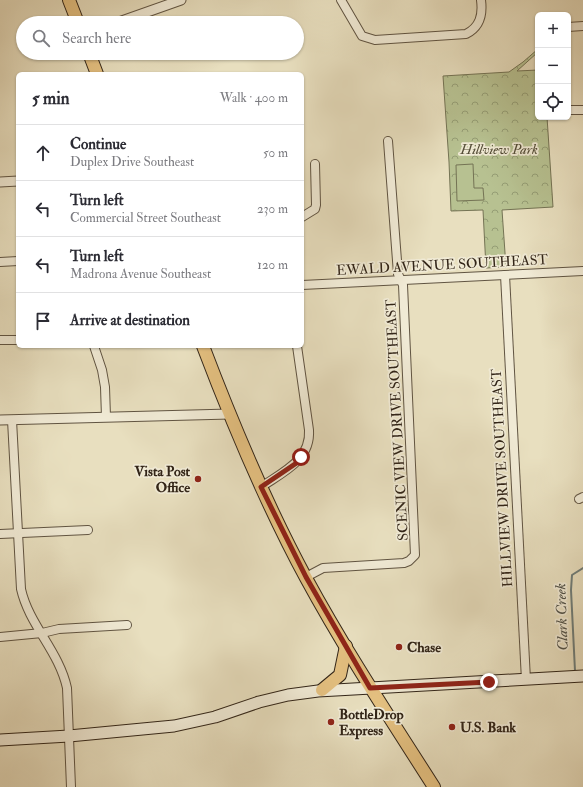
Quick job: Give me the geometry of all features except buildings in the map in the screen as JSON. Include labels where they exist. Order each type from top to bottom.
[{"type":"main road","points":[[68,0],[75,16]]},
{"type":"main road","points":[[92,60],[96,72]]},
{"type":"main road","points":[[204,348],[261,487],[306,577],[370,688],[434,787]]},
{"type":"main road","points":[[322,690],[340,675],[346,646]]},
{"type":"main road","points":[[0,740],[69,736],[174,726],[210,718],[259,702],[288,695],[322,690],[583,676]]},
{"type":"street","points":[[136,16],[181,0]]},
{"type":"street","points":[[341,0],[362,36],[376,40],[466,34],[472,31],[478,24],[481,11],[481,0]]},
{"type":"street","points":[[571,27],[583,26]]},
{"type":"street","points":[[571,110],[583,110]]},
{"type":"street","name":"SCENIC VIEW DRIVE SOUTHEAST","points":[[306,577],[323,568],[409,561],[415,554],[416,548],[403,285],[398,274],[388,141]]},
{"type":"street","points":[[304,216],[314,209],[316,205],[315,164]]},
{"type":"street","points":[[0,182],[16,181]]},
{"type":"street","points":[[0,262],[16,261]]},
{"type":"street","name":"EWALD AVENUE SOUTHEAST","points":[[304,285],[583,271]]},
{"type":"street","name":"HILLVIEW DRIVE SOUTHEAST","points":[[505,275],[526,680]]},
{"type":"street","points":[[0,340],[16,340]]},
{"type":"street","points":[[95,348],[102,370],[105,387],[106,417]]},
{"type":"street","points":[[261,487],[295,464],[308,446],[310,439],[297,348]]},
{"type":"street","points":[[0,420],[230,414]]},
{"type":"street","points":[[12,420],[21,588],[31,617],[42,633],[65,676],[67,688],[71,787]]},
{"type":"street","points":[[0,534],[88,530]]},
{"type":"street","points":[[0,637],[42,633],[59,629],[127,625]]},
{"type":"green space","name":"Hillview Park","points":[[535,52],[535,55],[517,71],[535,70],[535,120],[547,120],[553,207],[502,210],[506,267],[486,268],[483,210],[451,211],[443,76],[509,72]]},
{"type":"green space","points":[[473,164],[474,188],[483,188],[484,200],[457,201],[456,165]]},
{"type":"waterway","name":"Clark Creek","points":[[575,671],[571,590],[572,575],[583,568]]},
{"type":"place","name":"Vista Post Office","points":[[198,479]]},
{"type":"place","name":"Chase","points":[[399,647]]},
{"type":"place","name":"BottleDrop Express","points":[[331,722]]},
{"type":"place","name":"U.S. Bank","points":[[452,727]]},
{"type":"route","points":[[301,457],[295,464],[261,487],[306,577],[370,688],[489,682]]}]
